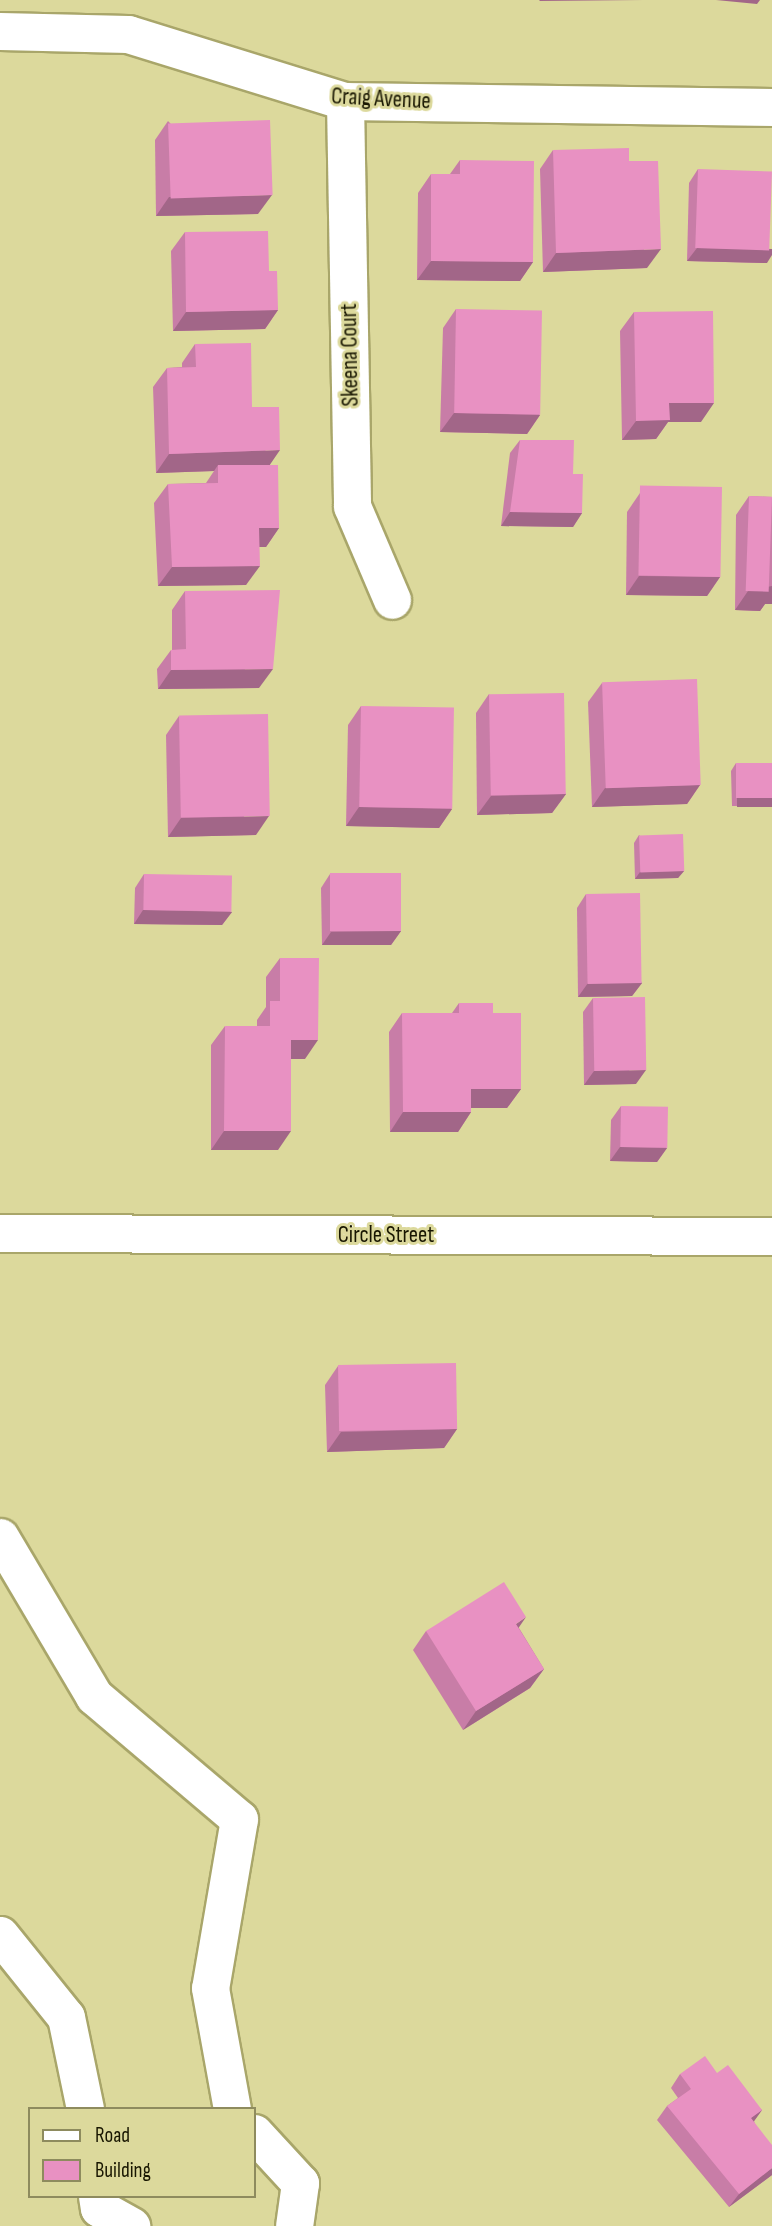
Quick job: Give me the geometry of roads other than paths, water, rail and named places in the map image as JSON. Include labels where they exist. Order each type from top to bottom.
[{"type":"street","name":"Craig Avenue","points":[[0,31],[128,34],[345,101],[772,107]]},
{"type":"street","name":"Skeena Court","points":[[345,101],[352,506],[392,600]]},
{"type":"street","name":"Circle Street","points":[[0,1233],[772,1236]]},
{"type":"street","points":[[0,1537],[94,1696],[239,1819],[210,1988],[232,2107]]},
{"type":"street","points":[[0,1935],[66,2017],[85,2107]]},
{"type":"street","points":[[256,2135],[300,2183],[294,2226]]},
{"type":"street","points":[[97,2198],[99,2208],[131,2226]]}]
